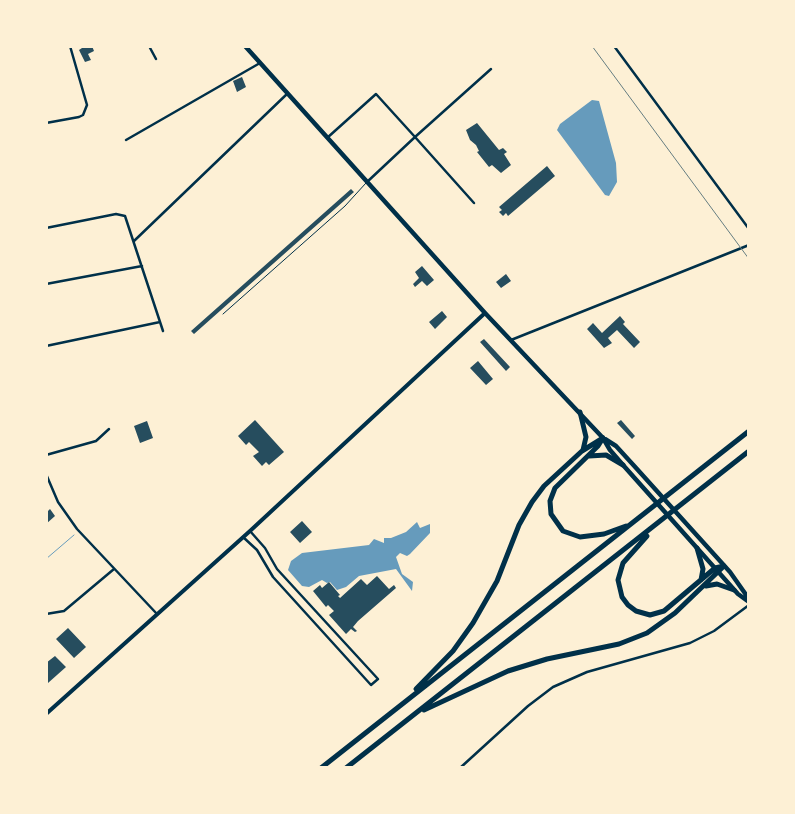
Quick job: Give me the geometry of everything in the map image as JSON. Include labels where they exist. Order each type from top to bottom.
[{"type":"highway","points":[[245,46],[485,313],[580,412],[603,438],[610,450],[734,590]]},
{"type":"highway","points":[[580,412],[586,436],[582,451]]},
{"type":"highway","points":[[321,768],[749,431]]},
{"type":"highway","points":[[396,708],[444,661],[467,633],[493,588],[527,509],[544,486],[582,451],[603,438]]},
{"type":"highway","points":[[603,438],[552,491],[550,506],[555,523],[568,534],[588,537],[604,534],[632,523]]},
{"type":"highway","points":[[603,438],[616,446],[742,586],[749,600]]},
{"type":"highway","points":[[346,768],[749,451]]},
{"type":"highway","points":[[586,457],[596,454],[606,455],[623,465]]},
{"type":"highway","points":[[660,522],[627,558],[620,569],[618,589],[624,602],[641,613],[659,613],[669,608],[701,580],[724,566]]},
{"type":"highway","points":[[697,548],[703,569],[701,580]]},
{"type":"highway","points":[[413,716],[508,671],[636,638],[661,624],[703,587],[717,570]]},
{"type":"highway","points":[[703,587],[716,584],[734,590],[749,600]]},
{"type":"street","points":[[46,123],[78,117],[83,114],[87,106],[70,46]]},
{"type":"street","points":[[149,46],[156,58]]},
{"type":"street","points":[[614,46],[749,230]]},
{"type":"street","points":[[126,140],[260,63]]},
{"type":"street","points":[[367,182],[491,69]]},
{"type":"street","points":[[134,241],[288,93]]},
{"type":"street","points":[[327,138],[376,94],[474,203]]},
{"type":"street","points":[[46,228],[116,214],[126,218],[163,331]]},
{"type":"street","points":[[511,340],[749,245]]},
{"type":"street","points":[[46,284],[142,266]]},
{"type":"street","points":[[46,714],[250,531],[485,313]]},
{"type":"street","points":[[46,346],[160,322]]},
{"type":"street","points":[[46,455],[96,440],[109,429]]},
{"type":"street","points":[[46,474],[58,502],[75,527],[157,614]]},
{"type":"street","points":[[243,537],[257,550],[273,577],[371,685],[378,679],[288,582],[271,560],[265,548],[250,531]]},
{"type":"street","points":[[46,614],[64,611],[114,569]]},
{"type":"street","points":[[460,768],[528,706],[553,687],[587,672],[690,643],[714,631],[749,606]]},
{"type":"lane","points":[[223,314],[345,206],[367,182]]},
{"type":"water","points":[[592,100],[599,101],[616,163],[617,182],[609,196],[605,195],[557,130],[560,124]]},
{"type":"water","points":[[417,522],[420,528],[430,524],[430,533],[410,554],[407,556],[400,553],[396,557],[402,574],[413,582],[412,591],[396,569],[359,576],[346,587],[337,590],[330,582],[327,583],[322,580],[309,587],[302,586],[288,570],[291,561],[302,553],[369,545],[374,539],[384,543],[384,538],[391,538],[406,532]]},
{"type":"building","points":[[85,46],[92,46],[94,51],[88,54],[91,60],[85,62],[79,50]]},
{"type":"building","points":[[242,77],[246,87],[237,92],[233,81]]},
{"type":"building","points":[[477,123],[499,150],[503,148],[507,152],[504,154],[511,165],[501,173],[492,165],[489,167],[477,152],[479,151],[476,145],[470,140],[466,130]]},
{"type":"building","points":[[547,166],[555,176],[508,216],[506,213],[503,216],[499,212],[502,210],[499,207]]},
{"type":"building","points":[[351,189],[354,192],[194,334],[191,331]]},
{"type":"building","points":[[422,266],[434,280],[427,286],[422,281],[415,287],[413,284],[419,278],[415,272]]},
{"type":"building","points":[[506,274],[511,281],[501,288],[496,282]]},
{"type":"building","points":[[442,311],[447,317],[435,329],[429,322]]},
{"type":"building","points":[[620,316],[625,322],[623,324],[640,342],[634,348],[617,330],[608,338],[612,343],[604,348],[587,329],[593,323],[602,333]]},
{"type":"building","points":[[484,339],[510,367],[506,371],[480,342]]},
{"type":"building","points":[[478,361],[493,379],[486,385],[470,368]]},
{"type":"building","points":[[255,420],[284,452],[269,465],[266,462],[262,466],[253,456],[259,452],[249,442],[246,445],[238,436]]},
{"type":"building","points":[[621,420],[635,436],[632,439],[617,423]]},
{"type":"building","points":[[147,421],[153,438],[140,443],[134,426]]},
{"type":"building","points":[[50,509],[55,516],[46,524],[46,513]]},
{"type":"building","points":[[302,521],[312,532],[300,543],[290,532]]},
{"type":"building","points":[[377,576],[389,589],[394,585],[396,588],[358,621],[353,627],[357,631],[355,632],[351,629],[346,634],[329,615],[334,611],[328,605],[326,607],[313,591],[320,585],[322,588],[329,582],[340,595],[338,596],[340,598],[361,579],[367,585]]},
{"type":"building","points":[[68,628],[86,647],[74,658],[56,639]]},
{"type":"building","points":[[55,656],[66,667],[48,683],[46,663]]},
{"type":"waterway","points":[[46,559],[74,535]]},
{"type":"railway","points":[[592,46],[749,259]]}]
